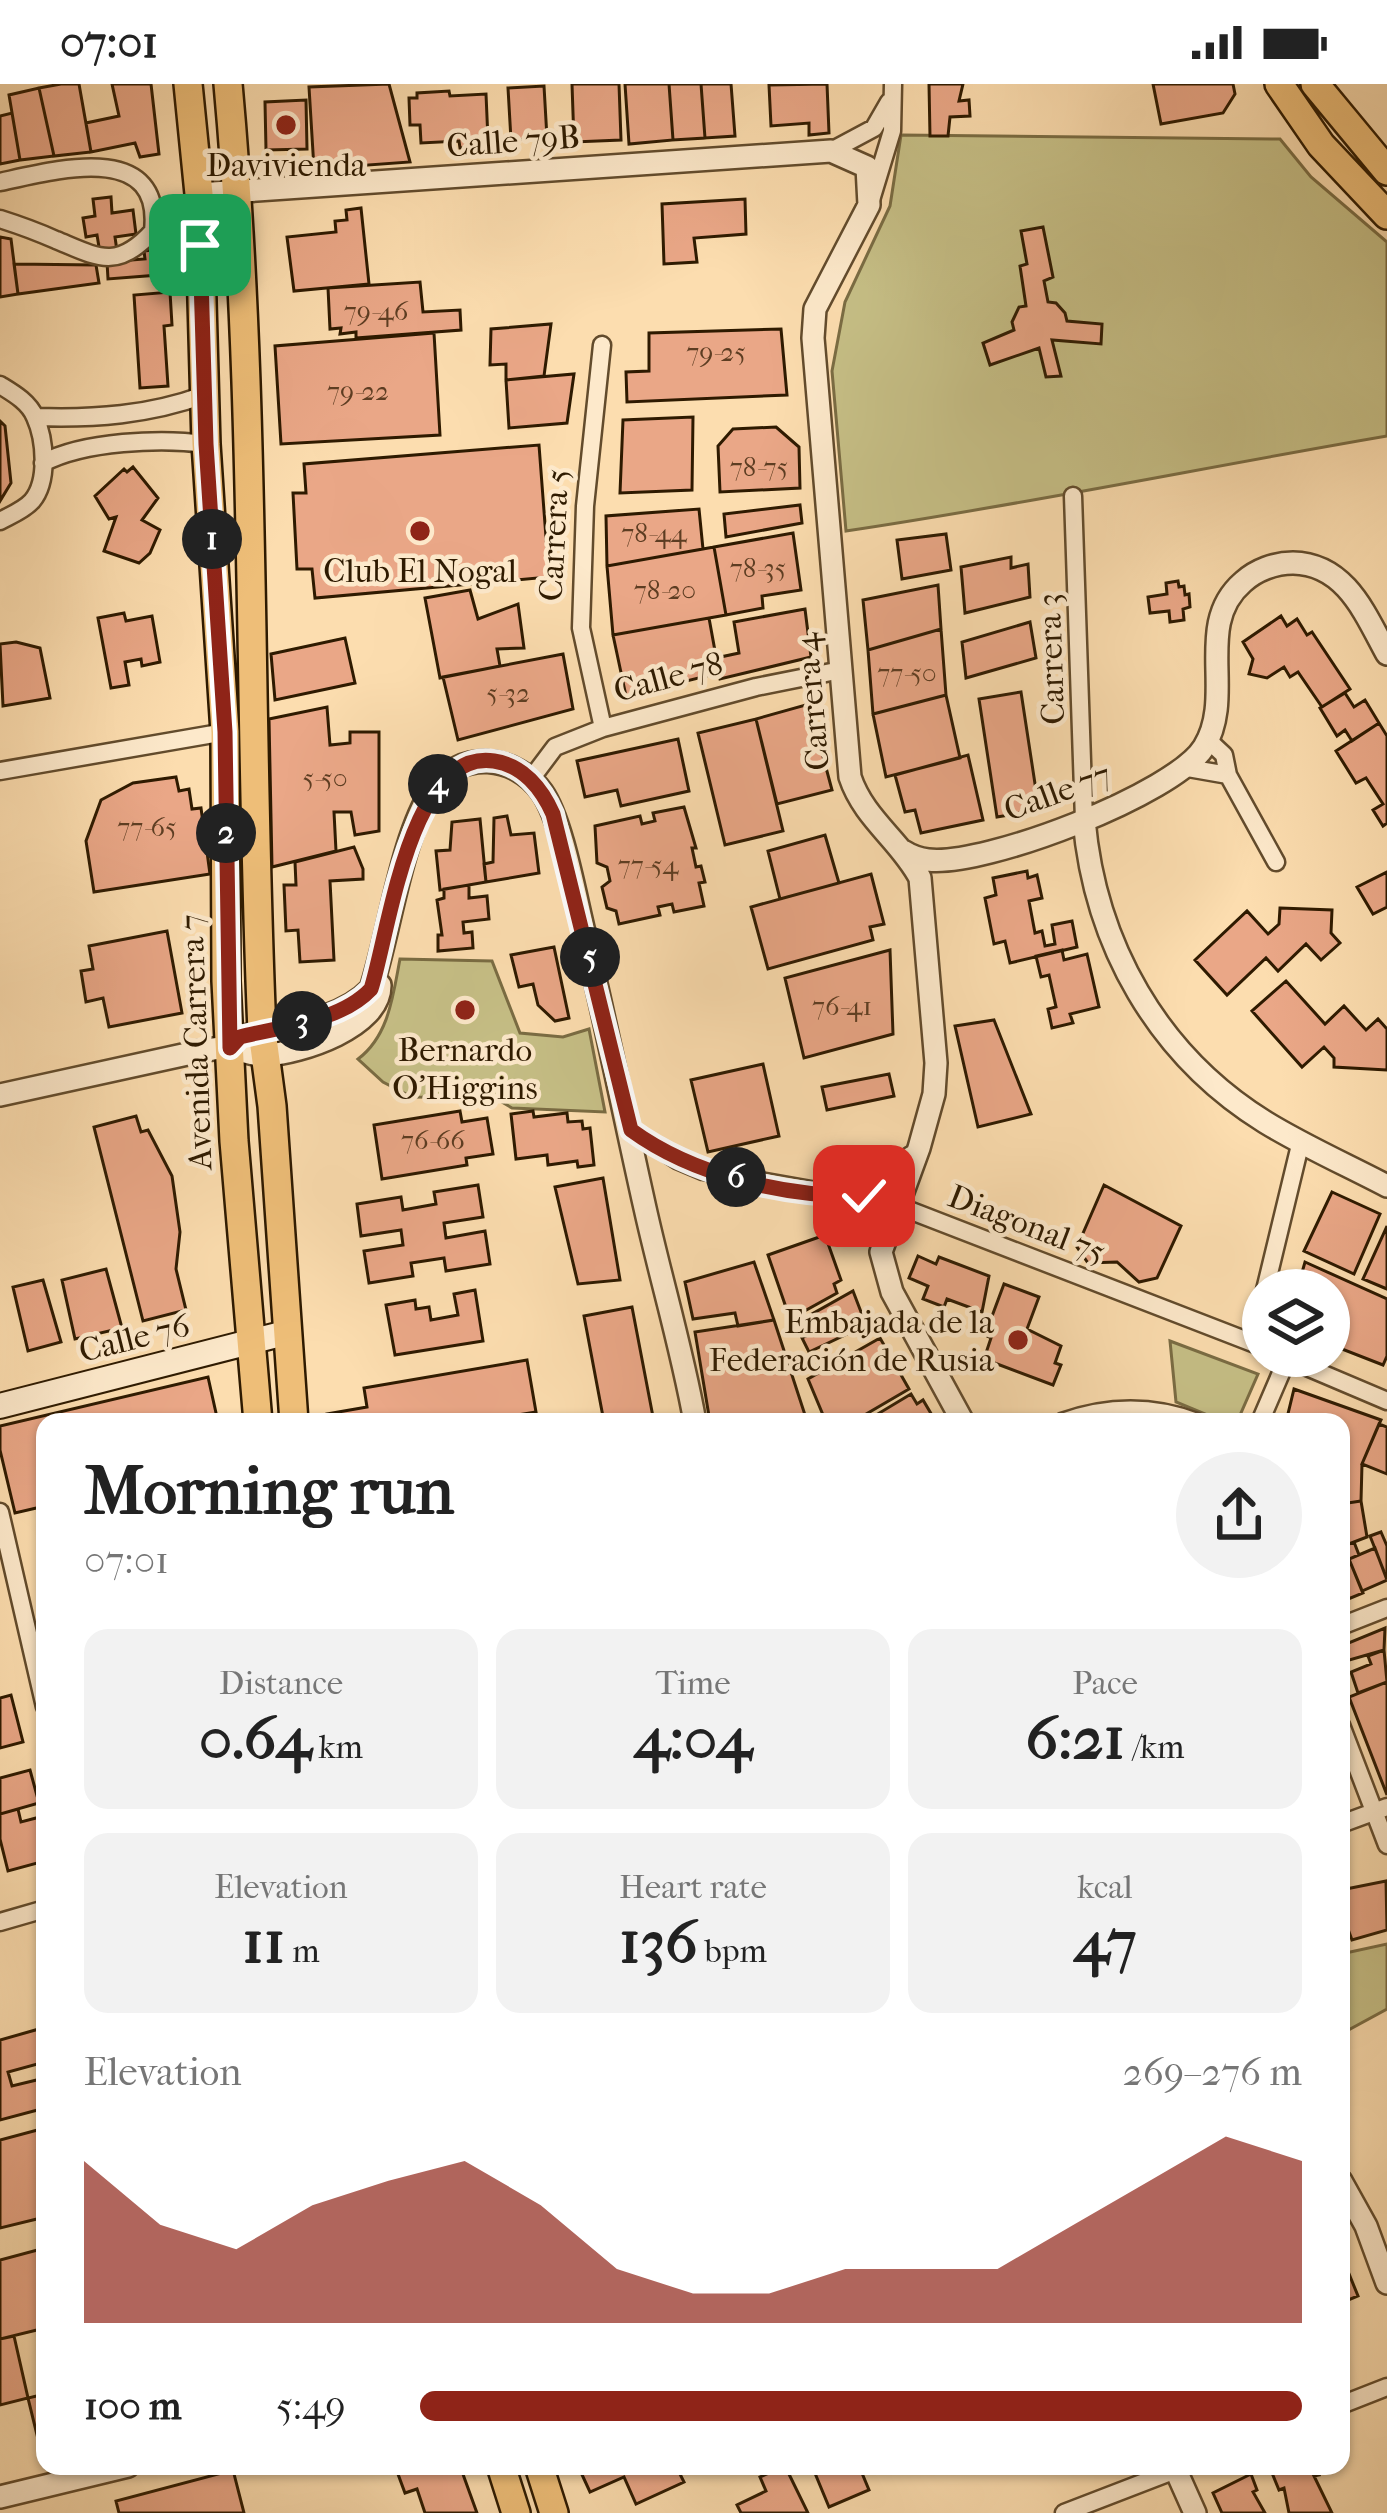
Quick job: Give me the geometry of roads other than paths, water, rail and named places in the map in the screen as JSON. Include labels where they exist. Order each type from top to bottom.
[{"type":"main road","name":"Avenida Carrera 7","points":[[188,84],[199,194],[206,444],[225,732],[230,1048],[257,1413]]},
{"type":"main road","name":"Avenida Carrera 7","points":[[228,84],[238,191],[263,1044],[272,1106],[293,1413]]},
{"type":"main road","points":[[1279,84],[1321,145],[1387,215]]},
{"type":"main road","points":[[1315,84],[1387,170]]},
{"type":"main road","name":"Calle 76","points":[[0,1406],[285,1333]]},
{"type":"main road","points":[[504,2475],[516,2513]]},
{"type":"main road","points":[[542,2475],[554,2513]]},
{"type":"street","points":[[832,151],[874,128],[893,87]]},
{"type":"street","name":"Carrera 4","points":[[893,87],[892,130],[869,205],[815,308],[813,338],[850,777],[856,795],[912,863],[922,890],[936,1063],[934,1094],[920,1148],[882,1244],[884,1272],[958,1413]]},
{"type":"street","name":"Calle 79B","points":[[199,194],[832,151]]},
{"type":"street","points":[[832,151],[867,167],[869,205]]},
{"type":"street","points":[[0,182],[41,173],[122,170],[147,187],[154,202],[153,231],[133,248],[109,259],[84,254],[0,219]]},
{"type":"street","name":"Carrera 5","points":[[602,345],[585,506],[580,628],[603,728]]},
{"type":"street","points":[[0,385],[36,417],[44,463],[31,503],[0,521]]},
{"type":"street","points":[[36,417],[153,412],[204,395]]},
{"type":"street","points":[[44,463],[91,448],[169,440],[206,444]]},
{"type":"street","name":"Carrera 3","points":[[1072,496],[1084,820]]},
{"type":"street","points":[[1228,775],[1188,768],[1208,740],[1218,711],[1216,632],[1222,609],[1250,576],[1265,568],[1298,563],[1319,568],[1349,588],[1387,654]]},
{"type":"street","name":"Calle 78","points":[[531,779],[555,747],[603,728],[756,687],[841,670]]},
{"type":"street","points":[[0,771],[225,732]]},
{"type":"street","points":[[1208,740],[1225,755],[1228,775],[1276,862]]},
{"type":"street","points":[[0,1094],[174,1055],[331,1038],[362,1019],[381,995],[380,961],[408,853],[432,790],[454,770],[498,761],[531,779],[553,814],[631,1130],[693,1413]]},
{"type":"street","name":"Calle 77","points":[[900,850],[913,857],[943,860],[1084,820],[1188,768]]},
{"type":"street","points":[[1084,820],[1096,900],[1109,939],[1147,1011],[1232,1098],[1300,1141],[1387,1186]]},
{"type":"street","points":[[922,890],[943,860]]},
{"type":"street","name":"Diagonal 75","points":[[631,1130],[676,1160],[703,1171],[896,1204],[1242,1339]]},
{"type":"street","points":[[1270,1269],[1300,1141]]},
{"type":"street","points":[[834,1196],[885,1178],[920,1148]]},
{"type":"street","points":[[1263,1413],[1277,1377]]},
{"type":"street","points":[[1330,1377],[1387,1401]]},
{"type":"street","points":[[1102,1413],[1120,1409],[1171,1413]]},
{"type":"street","points":[[0,1512],[36,1668]]},
{"type":"street","points":[[1350,1622],[1387,1608]]},
{"type":"street","points":[[1350,1744],[1380,1809],[1387,1845]]},
{"type":"street","points":[[1350,1821],[1380,1809]]},
{"type":"street","points":[[0,1922],[36,1912]]},
{"type":"street","points":[[1350,2197],[1387,2283]]},
{"type":"street","points":[[1350,2401],[1387,2387]]},
{"type":"street","points":[[0,2497],[91,2475]]},
{"type":"street","points":[[1064,2513],[1159,2475]]},
{"type":"street","points":[[1182,2475],[1195,2513]]},
{"type":"place","name":"Davivienda","points":[[286,125]]},
{"type":"place","name":"Club El Nogal","points":[[420,531]]},
{"type":"place","name":"Bernardo O'Higgins","points":[[465,1010]]},
{"type":"place","name":"Embajada de la Federación de Rusia","points":[[1018,1340]]}]
